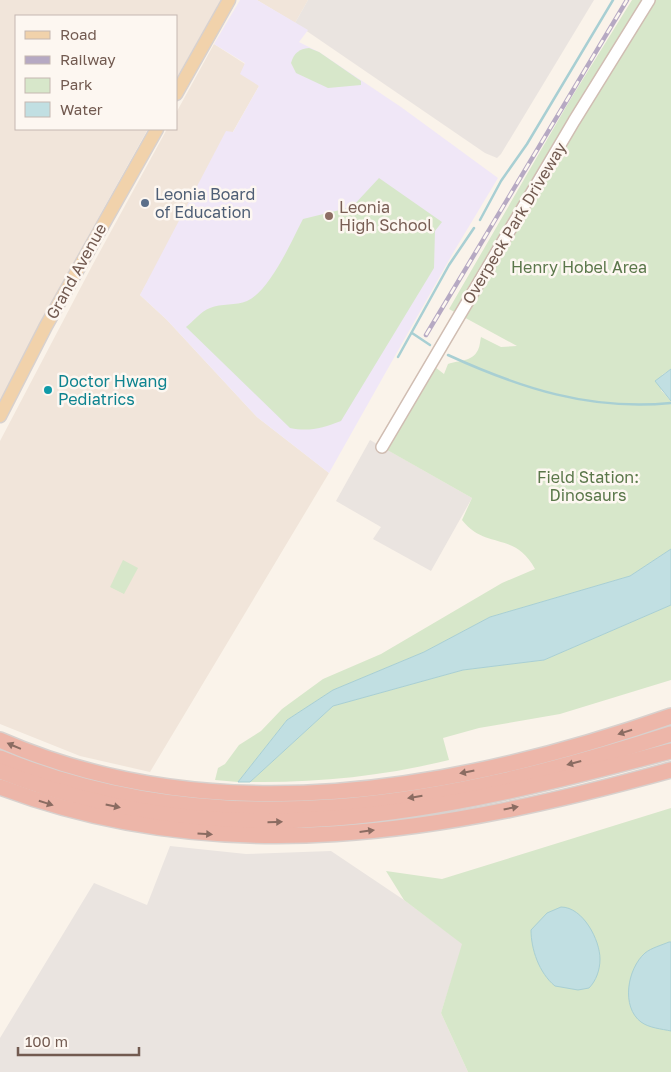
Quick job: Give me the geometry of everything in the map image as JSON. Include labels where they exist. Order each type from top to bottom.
[{"type":"highway","points":[[0,740],[47,759],[91,772],[147,784],[198,792],[292,795],[388,785],[456,774],[537,757],[671,716]]},
{"type":"highway","points":[[0,758],[96,790],[150,801],[203,808],[392,814],[671,734]]},
{"type":"highway","points":[[0,787],[101,818],[196,833],[281,837],[511,791],[671,751]]},
{"type":"highway","points":[[0,771],[90,800],[145,812],[199,819],[301,822],[526,805],[671,770]]},
{"type":"main road","points":[[178,90],[229,0]]},
{"type":"main road","name":"Grand Avenue","points":[[0,416],[46,326],[156,130]]},
{"type":"street","name":"Overpeck Park Driveway","points":[[382,447],[584,104],[649,0]]},
{"type":"shaded area","points":[[0,0],[221,0],[178,75],[178,15],[15,15],[15,130],[147,130],[69,270],[0,405]]},
{"type":"shaded area","name":"Leonia High School","points":[[240,0],[257,0],[308,30],[299,42],[319,52],[401,107],[498,178],[453,253],[329,473],[257,417],[167,320],[140,295],[226,131],[233,132],[259,86],[240,74],[245,63],[214,44]]},
{"type":"shaded area","points":[[257,0],[308,0],[295,23]]},
{"type":"shaded area","points":[[308,0],[594,0],[497,158],[485,153],[295,23]]},
{"type":"shaded area","points":[[214,44],[245,64],[259,86],[140,295],[167,320],[257,417],[329,473],[150,772],[80,756],[0,724],[0,441],[166,130],[178,130],[178,109]]},
{"type":"shaded area","points":[[370,440],[472,498],[431,571],[373,539],[381,527],[336,501]]},
{"type":"shaded area","points":[[170,846],[246,854],[331,851],[404,900],[463,944],[441,1013],[468,1072],[0,1072],[0,1038],[94,883],[147,905]]},
{"type":"green space","points":[[632,0],[671,0],[671,369],[662,375],[661,390],[671,401],[671,549],[630,576],[490,617],[424,652],[333,690],[287,720],[238,782],[215,780],[218,768],[225,764],[239,745],[261,731],[282,709],[323,679],[381,654],[502,583],[535,569],[527,557],[518,550],[480,535],[462,520],[472,498],[382,447],[431,364],[444,374],[448,364],[469,359],[475,354],[479,348],[481,337],[501,347],[517,346],[449,309],[570,100]]},
{"type":"green space","points":[[309,48],[319,52],[361,81],[361,85],[328,88],[296,73],[291,63],[294,57],[302,49]]},
{"type":"green space","points":[[379,178],[442,222],[435,231],[434,268],[341,421],[316,429],[290,428],[186,327],[207,309],[214,306],[243,303],[256,295],[280,264],[303,219],[352,207]]},
{"type":"green space","points":[[123,560],[138,568],[124,594],[110,587]]},
{"type":"green space","points":[[671,605],[671,680],[560,714],[479,728],[443,738],[449,760],[425,766],[325,780],[250,782],[333,706],[463,670],[544,660]]},
{"type":"green space","points":[[671,808],[671,1072],[468,1072],[441,1013],[462,944],[404,900],[386,871],[442,879]]},
{"type":"water","points":[[671,369],[671,401],[655,381]]},
{"type":"water","points":[[671,549],[671,605],[544,660],[463,670],[333,706],[250,782],[238,782],[287,720],[333,690],[424,652],[490,617],[630,576]]},
{"type":"water","points":[[561,907],[569,908],[583,918],[597,943],[600,959],[599,967],[596,979],[589,988],[578,990],[555,986],[544,974],[537,960],[532,945],[531,930],[547,913]]},
{"type":"water","points":[[671,942],[671,1031],[652,1027],[641,1022],[631,1007],[629,998],[631,978],[639,960],[647,951]]},
{"type":"waterway","points":[[480,220],[501,181],[527,144],[613,0]]},
{"type":"waterway","points":[[398,357],[449,265],[474,228]]},
{"type":"waterway","points":[[412,333],[430,345]]},
{"type":"waterway","points":[[448,355],[502,378],[556,394],[612,404],[671,403]]},
{"type":"railway","points":[[426,335],[627,0]]},
{"type":"place","name":"Leonia Board of Education","points":[[145,203]]},
{"type":"place","name":"Leonia High School","points":[[329,216]]},
{"type":"place","name":"Doctor Hwang Pediatrics","points":[[48,390]]},
{"type":"park label","name":"Henry Hobel Area","points":[[579,267]]},
{"type":"park label","name":"Field Station: Dinosaurs","points":[[588,486]]}]
